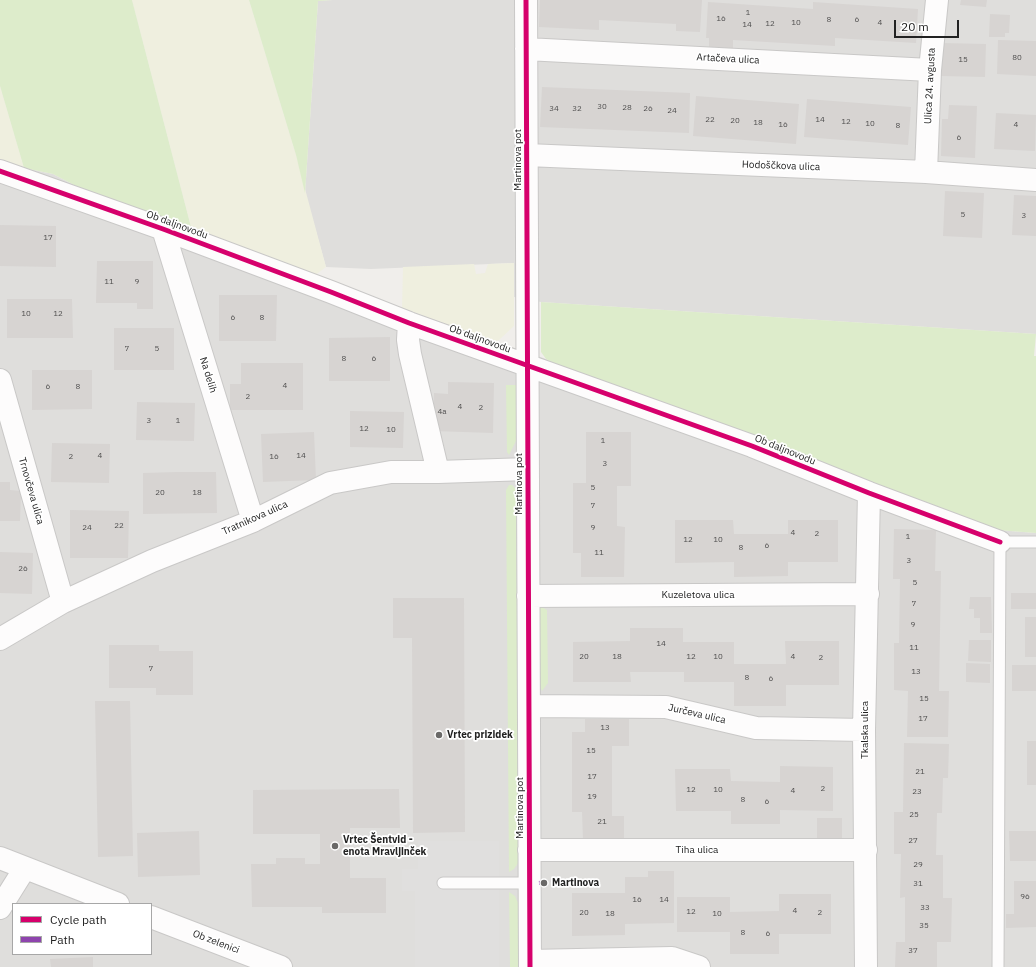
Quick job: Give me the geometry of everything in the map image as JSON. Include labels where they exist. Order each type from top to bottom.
[{"type":"street","name":"Martinova pot","points":[[526,0],[530,964]]},
{"type":"street","name":"Ulica 24. avgusta","points":[[926,172],[930,70],[936,0]]},
{"type":"street","name":"Artačeva ulica","points":[[526,48],[930,70]]},
{"type":"street","name":"Hodoščkova ulica","points":[[527,155],[926,172],[1036,180]]},
{"type":"street","name":"Ob daljnovodu","points":[[0,171],[163,229],[409,323],[752,446],[870,493],[1000,542]]},
{"type":"street","name":"Na delih","points":[[163,229],[253,520]]},
{"type":"street","points":[[409,323],[408,340],[410,354],[438,472]]},
{"type":"street","name":"Trnovčeva ulica","points":[[0,380],[62,602]]},
{"type":"street","name":"Tratnikova ulica","points":[[0,639],[62,602],[152,561],[253,520],[330,483],[391,472],[528,469]]},
{"type":"street","name":"Tkalska ulica","points":[[866,967],[864,730],[870,493]]},
{"type":"street","name":"Kuzeletova ulica","points":[[528,596],[868,594]]},
{"type":"street","name":"Jurčeva ulica","points":[[529,706],[666,707],[756,728],[864,730]]},
{"type":"street","name":"Tiha ulica","points":[[529,850],[866,850]]},
{"type":"street","points":[[0,858],[115,903]]},
{"type":"street","points":[[0,908],[25,868]]},
{"type":"street","name":"Ob zelenici","points":[[152,917],[254,962],[282,967]]},
{"type":"street","points":[[530,964],[672,958],[699,967]]},
{"type":"lane","points":[[998,967],[1000,542],[1036,542]]},
{"type":"lane","points":[[443,883],[529,883]]},
{"type":"shaded area","points":[[1036,0],[1036,334],[541,302],[514,297],[514,263],[371,269],[326,267],[305,193],[318,1]]},
{"type":"shaded area","points":[[0,159],[24,168],[53,174],[95,196],[546,359],[573,375],[997,530],[1036,533],[1036,967],[0,967]]},
{"type":"shaded area","points":[[418,841],[499,841],[499,967],[415,967],[415,891],[402,891],[402,869],[418,869]]},
{"type":"green space","points":[[0,0],[132,0],[192,231],[95,196],[53,174],[24,168],[0,86]]},
{"type":"green space","points":[[132,0],[249,0],[296,155],[326,267],[314,276],[192,231]]},
{"type":"green space","points":[[249,0],[332,0],[318,1],[305,193],[296,155]]},
{"type":"green space","points":[[0,86],[24,168],[0,159]]},
{"type":"green space","points":[[514,263],[514,326],[499,340],[496,341],[488,339],[402,308],[403,267],[474,264],[476,274],[485,273],[488,264]]},
{"type":"green space","points":[[541,302],[1036,334],[1034,356],[1036,356],[1036,533],[997,530],[572,375],[546,359],[541,352]]},
{"type":"green space","points":[[506,385],[516,385],[516,441],[509,455],[507,452]]},
{"type":"green space","points":[[509,485],[512,485],[516,489],[519,862],[514,869],[509,872],[506,490]]},
{"type":"green space","points":[[540,606],[547,610],[548,683],[542,691],[538,682],[538,611]]},
{"type":"green space","points":[[509,892],[515,896],[519,905],[519,967],[510,967]]},
{"type":"building","points":[[540,0],[702,0],[700,32],[676,31],[676,24],[599,20],[599,30],[539,27]]},
{"type":"building","points":[[961,0],[987,0],[986,7],[960,5]]},
{"type":"building","points":[[708,2],[813,9],[813,2],[918,9],[916,43],[835,38],[835,46],[733,40],[733,48],[709,47],[709,38],[706,38]]},
{"type":"building","points":[[990,14],[1010,15],[1009,33],[1005,33],[1005,37],[989,37]]},
{"type":"building","points":[[998,40],[1036,41],[1036,76],[997,74]]},
{"type":"building","points":[[941,43],[986,44],[985,77],[941,76]]},
{"type":"building","points":[[542,87],[690,93],[689,133],[540,127]]},
{"type":"building","points":[[696,96],[799,104],[796,144],[693,136]]},
{"type":"building","points":[[807,99],[911,107],[908,145],[804,137]]},
{"type":"building","points":[[949,105],[977,106],[975,158],[941,156],[942,119],[948,119]]},
{"type":"building","points":[[996,113],[1036,115],[1035,151],[994,149]]},
{"type":"building","points":[[945,191],[984,193],[982,238],[943,236]]},
{"type":"building","points":[[1014,195],[1036,196],[1036,236],[1012,235]]},
{"type":"building","points":[[0,225],[56,226],[56,267],[0,266]]},
{"type":"building","points":[[97,261],[153,261],[153,309],[137,309],[137,303],[96,303]]},
{"type":"building","points":[[219,295],[277,295],[276,341],[219,341]]},
{"type":"building","points":[[7,299],[72,299],[73,338],[7,338]]},
{"type":"building","points":[[114,328],[174,328],[174,370],[114,370]]},
{"type":"building","points":[[390,337],[390,381],[329,381],[329,338]]},
{"type":"building","points":[[241,363],[303,363],[303,410],[230,410],[230,384],[241,384]]},
{"type":"building","points":[[32,370],[92,370],[92,409],[32,410]]},
{"type":"building","points":[[448,382],[494,383],[493,433],[433,431],[434,393],[448,394]]},
{"type":"building","points":[[137,402],[195,403],[194,441],[136,440]]},
{"type":"building","points":[[350,411],[404,412],[403,448],[350,447]]},
{"type":"building","points":[[314,432],[316,480],[263,482],[261,434]]},
{"type":"building","points":[[586,432],[631,432],[631,486],[617,486],[617,526],[625,527],[624,577],[581,577],[581,553],[573,553],[573,483],[586,483]]},
{"type":"building","points":[[52,443],[110,444],[109,483],[51,482]]},
{"type":"building","points":[[216,472],[217,513],[143,514],[143,473]]},
{"type":"building","points":[[0,482],[10,482],[10,490],[21,491],[20,521],[0,521]]},
{"type":"building","points":[[70,510],[129,511],[128,558],[70,558]]},
{"type":"building","points":[[675,520],[733,520],[734,534],[788,534],[788,520],[838,520],[838,562],[788,562],[788,576],[734,577],[734,562],[675,563]]},
{"type":"building","points":[[894,529],[936,530],[935,571],[941,571],[939,691],[949,691],[948,737],[907,737],[908,691],[894,690],[894,643],[899,643],[900,579],[893,579]]},
{"type":"building","points":[[0,552],[33,553],[32,594],[0,593]]},
{"type":"building","points":[[1011,593],[1036,593],[1036,609],[1011,609]]},
{"type":"building","points":[[970,597],[991,597],[992,633],[980,633],[980,618],[974,618],[974,609],[969,609]]},
{"type":"building","name":"Vrtec prizidek","points":[[393,598],[464,598],[465,832],[413,833],[412,638],[393,638]]},
{"type":"building","points":[[1025,617],[1036,617],[1036,657],[1025,657]]},
{"type":"building","points":[[630,628],[683,628],[683,642],[734,642],[734,664],[786,664],[785,641],[839,641],[839,685],[786,685],[786,706],[734,706],[734,682],[684,682],[684,672],[630,672],[631,682],[573,682],[573,642],[630,641]]},
{"type":"building","points":[[969,640],[991,640],[991,662],[968,661]]},
{"type":"building","points":[[109,645],[159,645],[159,651],[193,651],[193,695],[156,695],[156,688],[109,688]]},
{"type":"building","points":[[966,663],[990,664],[990,683],[966,682]]},
{"type":"building","points":[[1012,665],[1036,665],[1036,691],[1012,691]]},
{"type":"building","points":[[95,701],[130,701],[133,856],[98,857]]},
{"type":"building","points":[[585,719],[629,719],[629,746],[612,746],[612,816],[624,816],[624,840],[583,840],[582,812],[572,812],[572,732],[585,732]]},
{"type":"building","points":[[1027,741],[1036,741],[1036,785],[1027,785]]},
{"type":"building","points":[[904,743],[949,744],[948,778],[943,778],[942,813],[937,813],[936,855],[943,855],[943,898],[952,898],[951,942],[937,942],[937,967],[895,967],[896,942],[905,942],[905,897],[900,898],[901,854],[894,854],[894,812],[903,812]]},
{"type":"building","points":[[780,766],[833,767],[833,811],[780,810],[780,824],[731,824],[731,811],[676,811],[675,769],[730,769],[731,781],[780,782]]},
{"type":"building","name":"Vrtec Šentvid - enota Mravljinček","points":[[399,789],[400,828],[350,828],[350,878],[386,878],[386,913],[322,913],[322,907],[252,907],[251,864],[276,864],[276,858],[305,858],[305,864],[320,864],[320,834],[253,834],[253,790]]},
{"type":"building","points":[[817,818],[842,818],[842,838],[817,838]]},
{"type":"building","points":[[199,831],[200,875],[138,877],[137,833]]},
{"type":"building","points":[[1009,831],[1036,831],[1036,861],[1010,861]]},
{"type":"building","points":[[648,871],[674,871],[674,923],[625,924],[625,935],[572,936],[572,893],[625,893],[625,877],[648,877]]},
{"type":"building","points":[[1014,881],[1036,881],[1036,927],[1006,928],[1006,914],[1014,914]]},
{"type":"building","points":[[779,894],[831,894],[831,934],[779,934],[779,954],[730,954],[730,932],[677,932],[677,897],[730,897],[730,912],[779,911]]},
{"type":"building","points":[[93,957],[93,967],[51,967],[50,959]]},
{"type":"marked path","points":[[539,883],[551,882]]},
{"type":"cycle path","points":[[526,0],[530,967]]},
{"type":"cycle path","points":[[0,171],[163,229],[409,323],[752,446],[869,493],[1000,542]]},
{"type":"place","name":"Vrtec prizidek","points":[[439,735]]},
{"type":"place","name":"Vrtec Šentvid - enota Mravljinček","points":[[335,846]]},
{"type":"place","name":"Martinova","points":[[544,883]]}]
